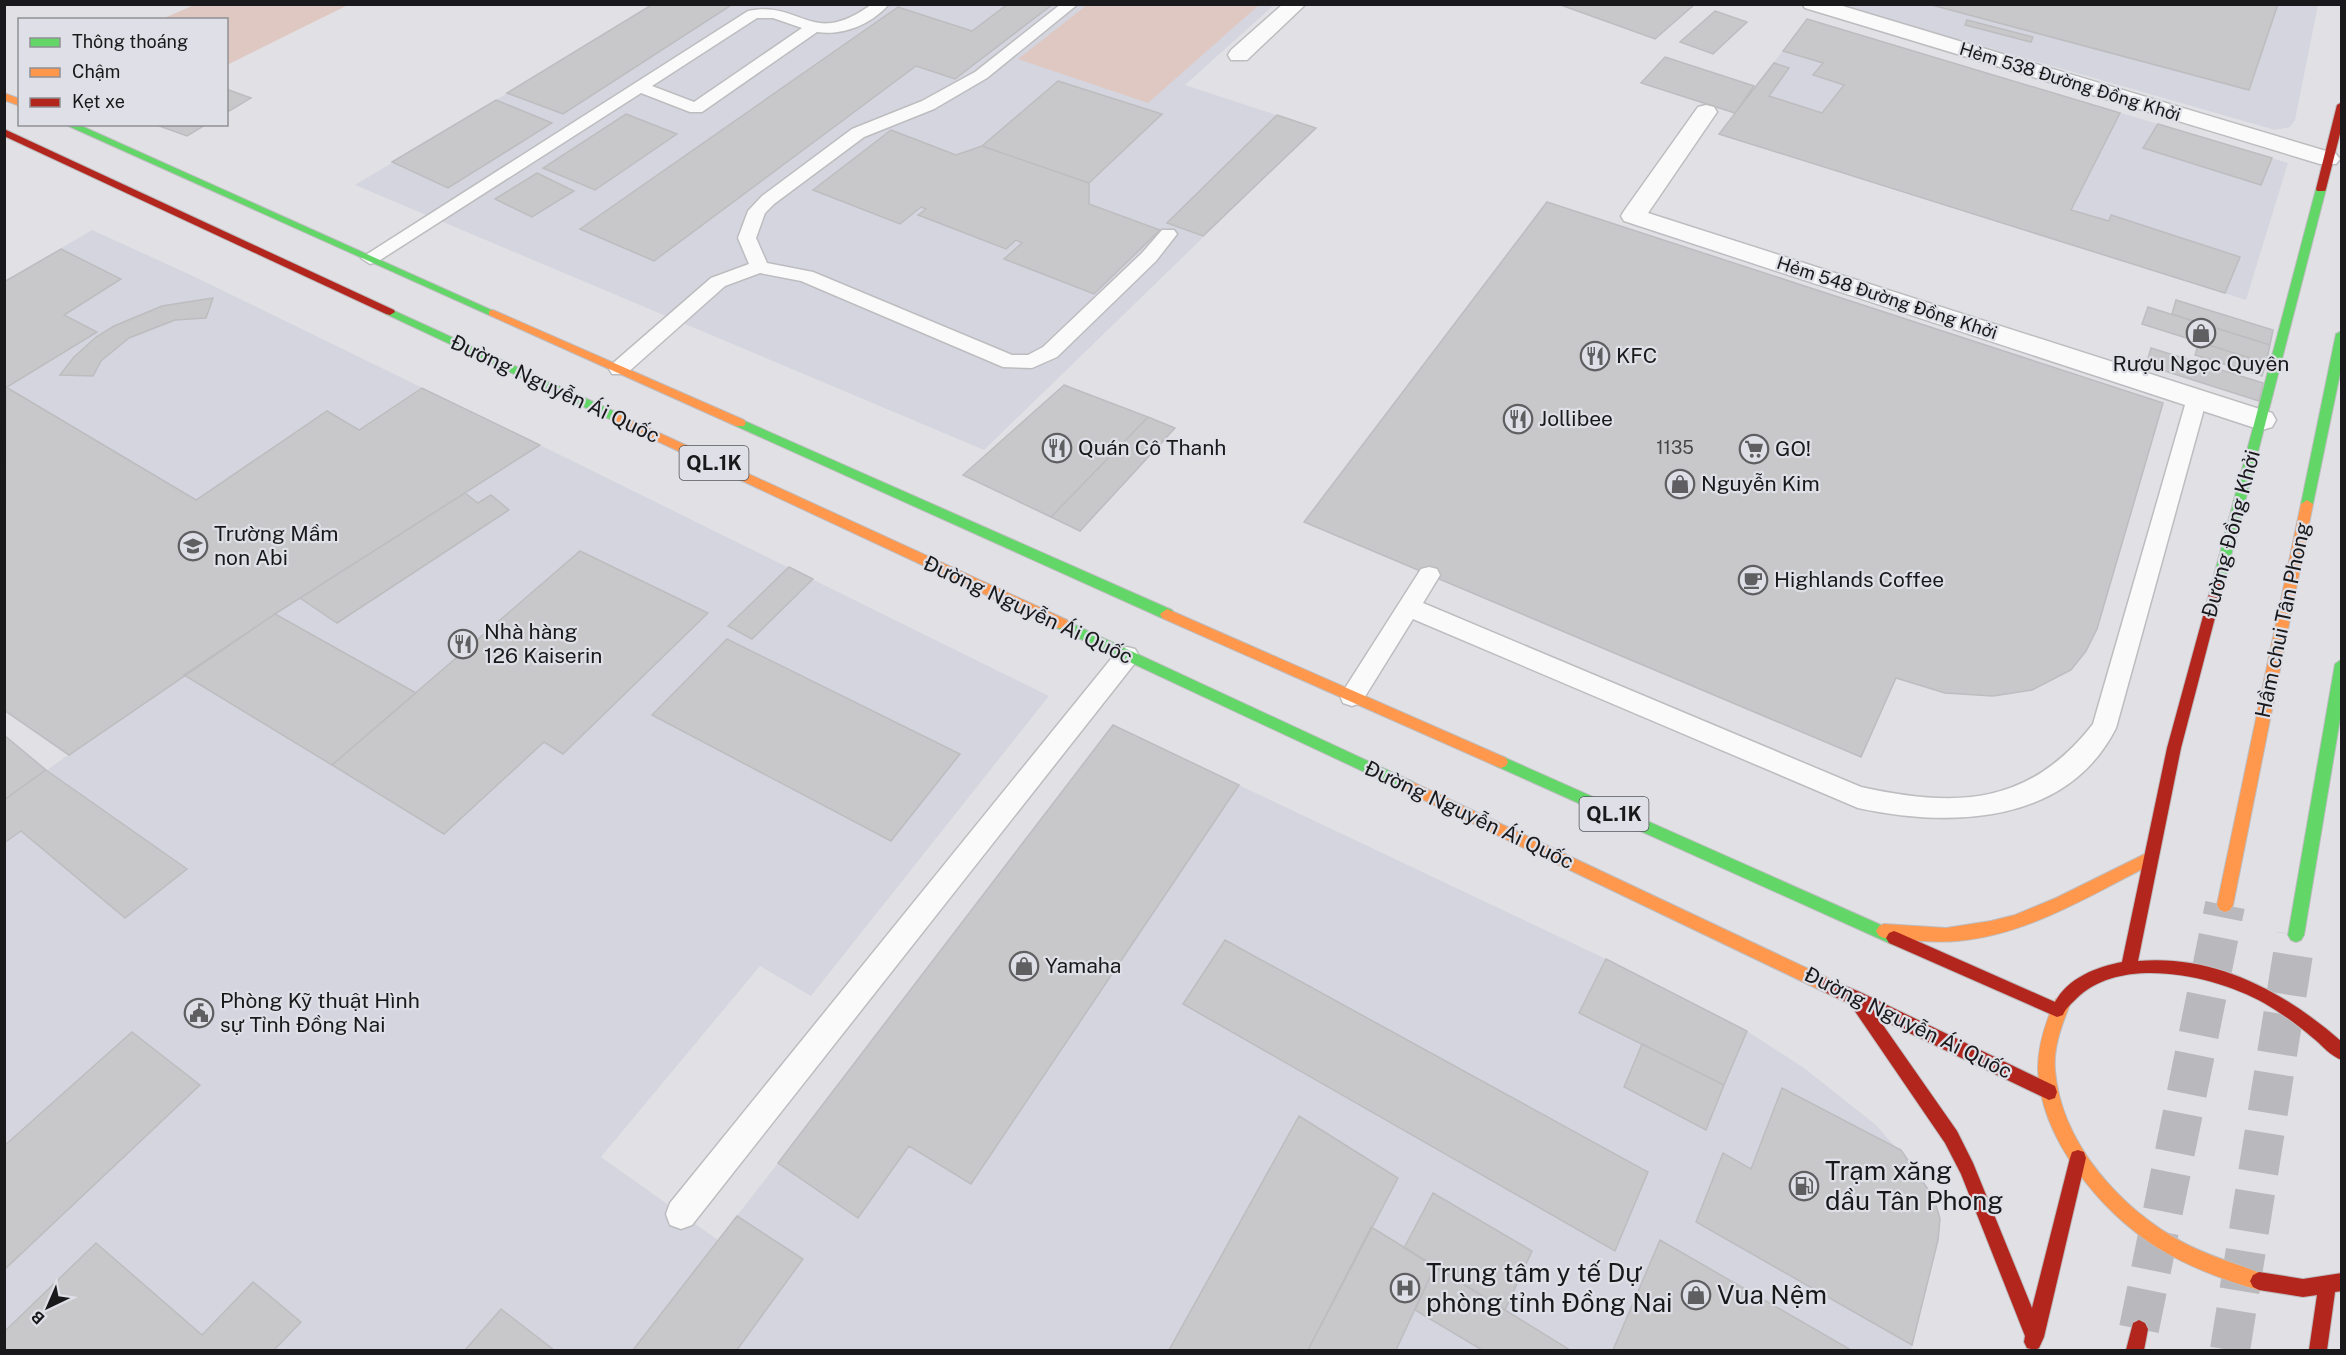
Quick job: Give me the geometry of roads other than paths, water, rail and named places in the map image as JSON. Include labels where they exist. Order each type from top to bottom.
[{"type":"main road","points":[[4,96],[18,102]]},
{"type":"main road","name":"Đường Đồng Khởi","points":[[2129,965],[2174,748],[2262,420],[2342,105]]},
{"type":"main road","name":"Đường Nguyễn Ái Quốc","points":[[73,126],[2057,1010]]},
{"type":"main road","name":"Đường Nguyễn Ái Quốc","points":[[4,132],[1854,997],[2049,1092]]},
{"type":"main road","name":"Hầm chui Tân Phong","points":[[2225,905],[2342,334]]},
{"type":"main road","points":[[2296,935],[2342,664]]},
{"type":"main road","points":[[1876,930],[1944,935],[1970,932],[2022,918],[2151,857]]},
{"type":"main road","points":[[2342,1053],[2301,1018],[2260,993],[2218,975],[2175,965],[2129,965],[2092,977],[2072,991],[2057,1010],[2048,1041],[2049,1092],[2061,1128],[2078,1158],[2114,1201],[2164,1243],[2203,1263],[2281,1288],[2326,1287],[2342,1282]]},
{"type":"main road","points":[[1854,997],[1951,1137],[1967,1169],[2033,1344]]},
{"type":"main road","points":[[2033,1344],[2078,1158]]},
{"type":"main road","points":[[2318,1350],[2326,1287]]},
{"type":"main road","points":[[2135,1350],[2139,1329]]},
{"type":"street","points":[[1239,55],[1296,4]]},
{"type":"street","name":"Hẻm 538 Đường Đồng Khởi","points":[[1812,4],[2328,159]]},
{"type":"street","name":"Hẻm 548 Đường Đồng Khởi","points":[[1706,112],[1633,216],[2084,369],[2197,398],[2262,420]]},
{"type":"lane","points":[[370,258],[753,14],[766,11],[777,13],[826,29],[847,26],[882,4]]},
{"type":"lane","points":[[759,267],[747,238],[757,211],[768,200],[858,133],[928,105],[981,75],[1071,4]]},
{"type":"lane","points":[[638,86],[696,108],[816,26]]},
{"type":"lane","points":[[619,369],[718,282],[759,267],[806,276],[1010,362],[1032,361],[1050,352],[1149,257],[1168,234]]},
{"type":"lane","points":[[1409,607],[1858,797],[1916,810],[1954,809],[2001,802],[2023,796],[2052,783],[2076,765],[2104,728],[2197,398]]},
{"type":"lane","points":[[1352,696],[1430,575]]},
{"type":"lane","points":[[681,1214],[1126,656]]},
{"type":"tunnel","points":[[2139,1329],[2225,905]]},
{"type":"tunnel","points":[[2230,1350],[2296,935]]},
{"type":"place","name":"Rượu Ngọc Quyên","points":[[2201,333]]},
{"type":"place","name":"KFC","points":[[1595,356]]},
{"type":"place","name":"Jollibee","points":[[1518,419]]},
{"type":"place","name":"Quán Cô Thanh","points":[[1057,448]]},
{"type":"place","name":"GO!","points":[[1754,449]]},
{"type":"place","name":"Nguyễn Kim","points":[[1680,484]]},
{"type":"place","name":"Trường Mầm non Abi","points":[[193,546]]},
{"type":"place","name":"Highlands Coffee","points":[[1753,580]]},
{"type":"place","name":"Nhà hàng 126 Kaiserin","points":[[463,644]]},
{"type":"place","name":"Yamaha","points":[[1024,966]]},
{"type":"place","name":"Phòng Kỹ thuật Hình sự Tỉnh Đồng Nai","points":[[199,1013]]},
{"type":"place","name":"Trạm xăng dầu Tân Phong","points":[[1804,1186]]},
{"type":"place","name":"Trung tâm y tế Dự phòng tỉnh Đồng Nai","points":[[1405,1288]]},
{"type":"place","name":"Vua Nệm","points":[[1696,1295]]}]
